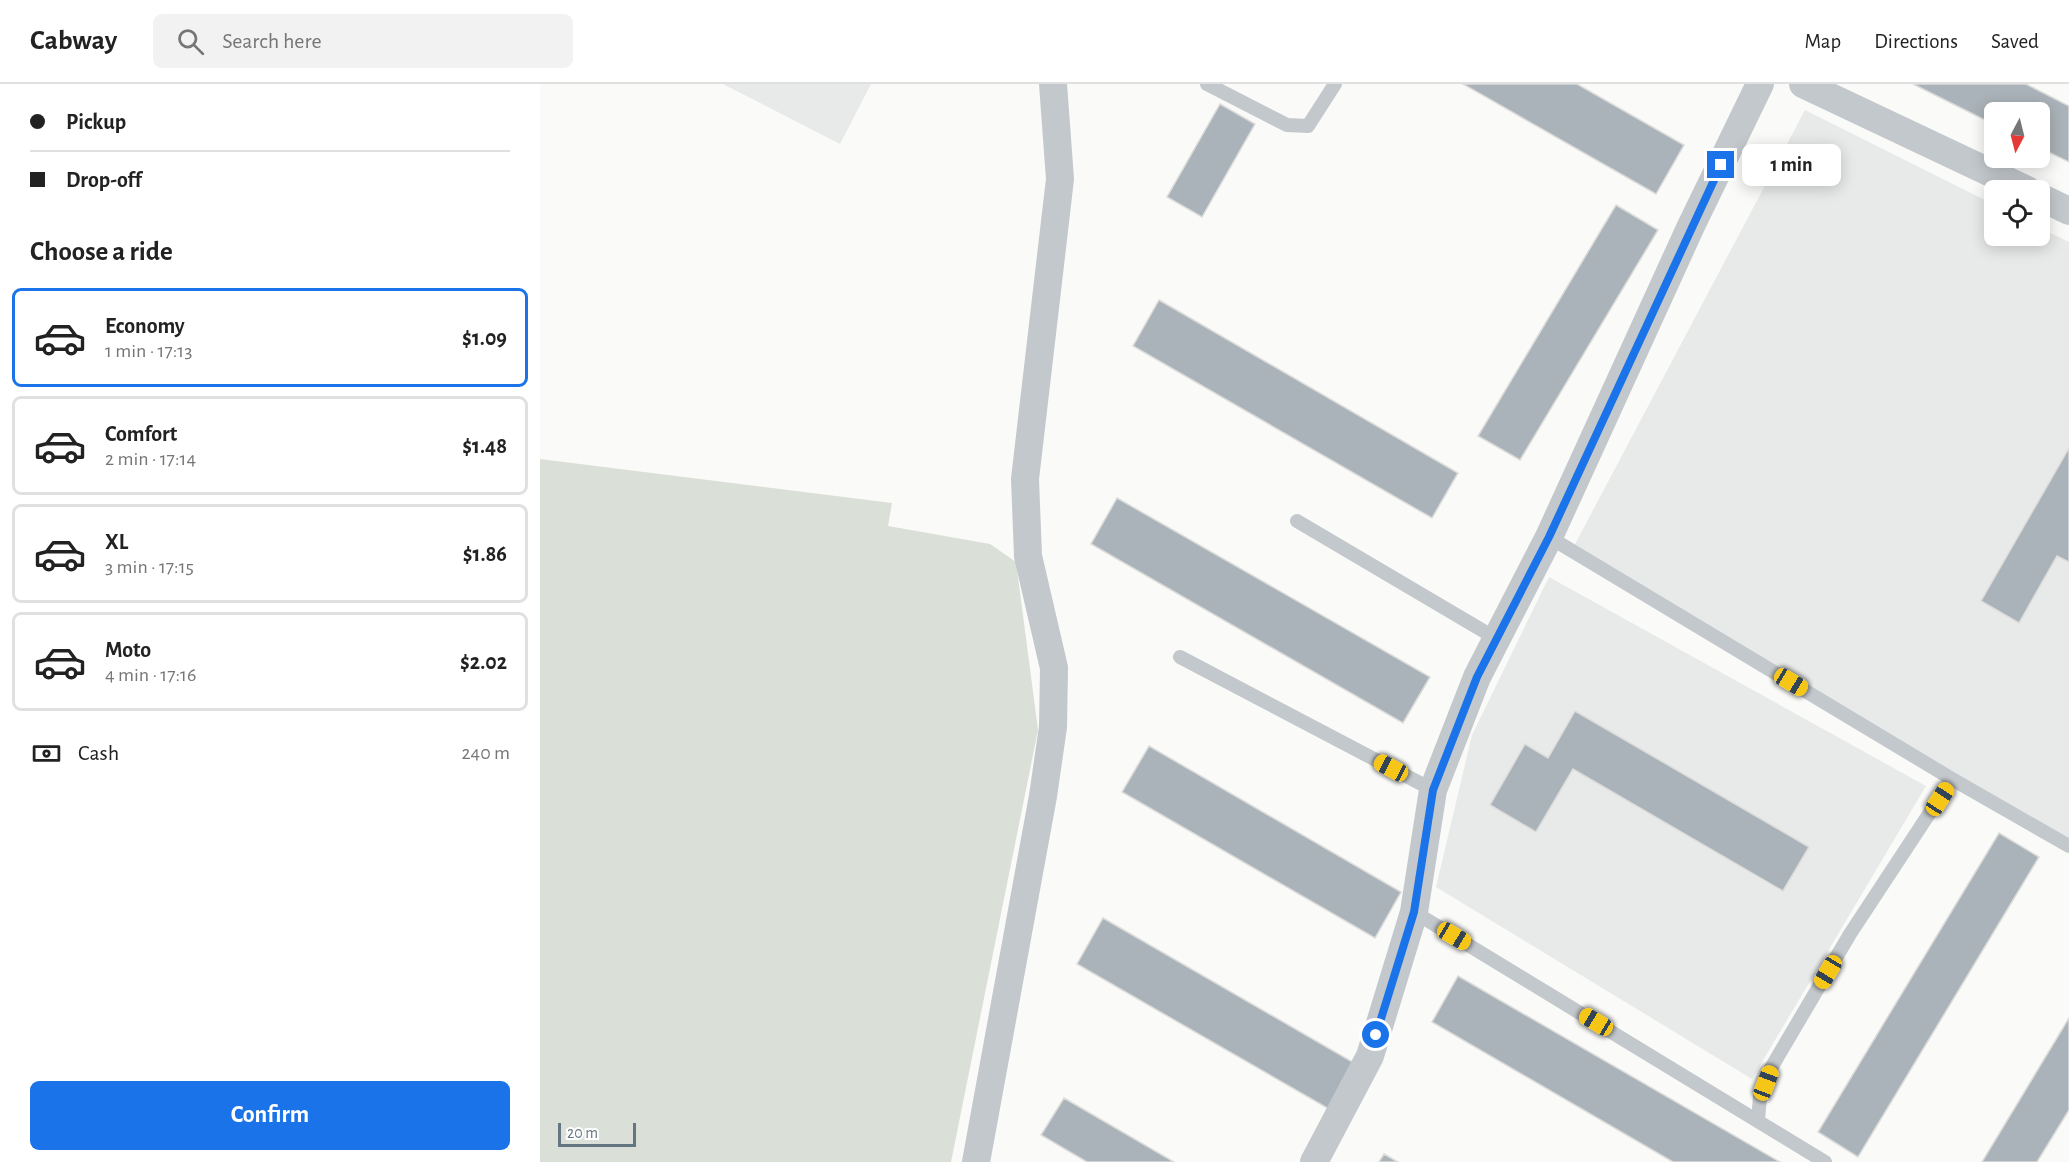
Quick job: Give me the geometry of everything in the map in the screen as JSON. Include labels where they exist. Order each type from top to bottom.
[{"type":"street","points":[[976,1162],[1041,808],[1053,727],[1054,668],[1028,556],[1025,479],[1060,179],[1053,84]]},
{"type":"street","points":[[1314,1162],[1370,1056],[1414,912],[1433,790],[1477,677],[1549,537],[1691,226],[1760,84]]},
{"type":"street","points":[[1803,84],[2006,180]]},
{"type":"street","points":[[2050,202],[2069,211]]},
{"type":"lane","points":[[1207,84],[1287,125],[1308,126],[1335,84]]},
{"type":"lane","points":[[1297,520],[1497,639]]},
{"type":"lane","points":[[1549,537],[1952,779],[2069,846]]},
{"type":"lane","points":[[1179,657],[1433,790]]},
{"type":"lane","points":[[1758,1120],[1760,1097],[1771,1068],[1850,934],[1952,779]]},
{"type":"lane","points":[[1414,912],[1825,1162]]},
{"type":"shaded area","points":[[723,84],[871,84],[840,144]]},
{"type":"shaded area","points":[[1805,110],[1984,200],[1984,246],[2050,246],[2050,233],[2069,242],[2069,841],[1573,548]]},
{"type":"shaded area","points":[[540,459],[892,503],[888,526],[990,544],[1016,562],[1038,730],[951,1162],[540,1162]]},
{"type":"shaded area","points":[[1549,577],[1926,786],[1752,1079],[1436,887],[1472,735]]},
{"type":"building","points":[[1463,84],[1577,84],[1684,145],[1656,194]]},
{"type":"building","points":[[1913,84],[2026,84],[2069,106],[2069,162],[2050,153],[2050,102],[1984,102],[1984,120]]},
{"type":"building","points":[[1220,104],[1255,124],[1202,217],[1167,197]]},
{"type":"building","points":[[1616,205],[1658,230],[1520,460],[1478,436]]},
{"type":"building","points":[[1159,300],[1458,473],[1432,518],[1133,346]]},
{"type":"building","points":[[2069,448],[2069,562],[2057,556],[2019,623],[1981,601]]},
{"type":"building","points":[[1117,498],[1430,677],[1403,723],[1091,544]]},
{"type":"building","points":[[1575,711],[1809,847],[1783,891],[1573,769],[1536,832],[1490,805],[1525,744],[1548,758]]},
{"type":"building","points":[[1149,746],[1401,892],[1375,938],[1122,792]]},
{"type":"building","points":[[1999,833],[2039,857],[1858,1157],[1818,1132]]},
{"type":"building","points":[[1103,918],[1356,1064],[1329,1109],[1077,964]]},
{"type":"building","points":[[1458,976],[1780,1162],[1673,1162],[1432,1022]]},
{"type":"building","points":[[2069,1018],[2069,1110],[2037,1162],[1982,1162]]},
{"type":"building","points":[[1064,1098],[1174,1162],[1087,1162],[1041,1135]]},
{"type":"building","points":[[1384,1154],[1398,1162],[1379,1162]]},
{"type":"route","points":[[1376,1035],[1414,912],[1433,790],[1477,677],[1549,537],[1721,165]]}]
